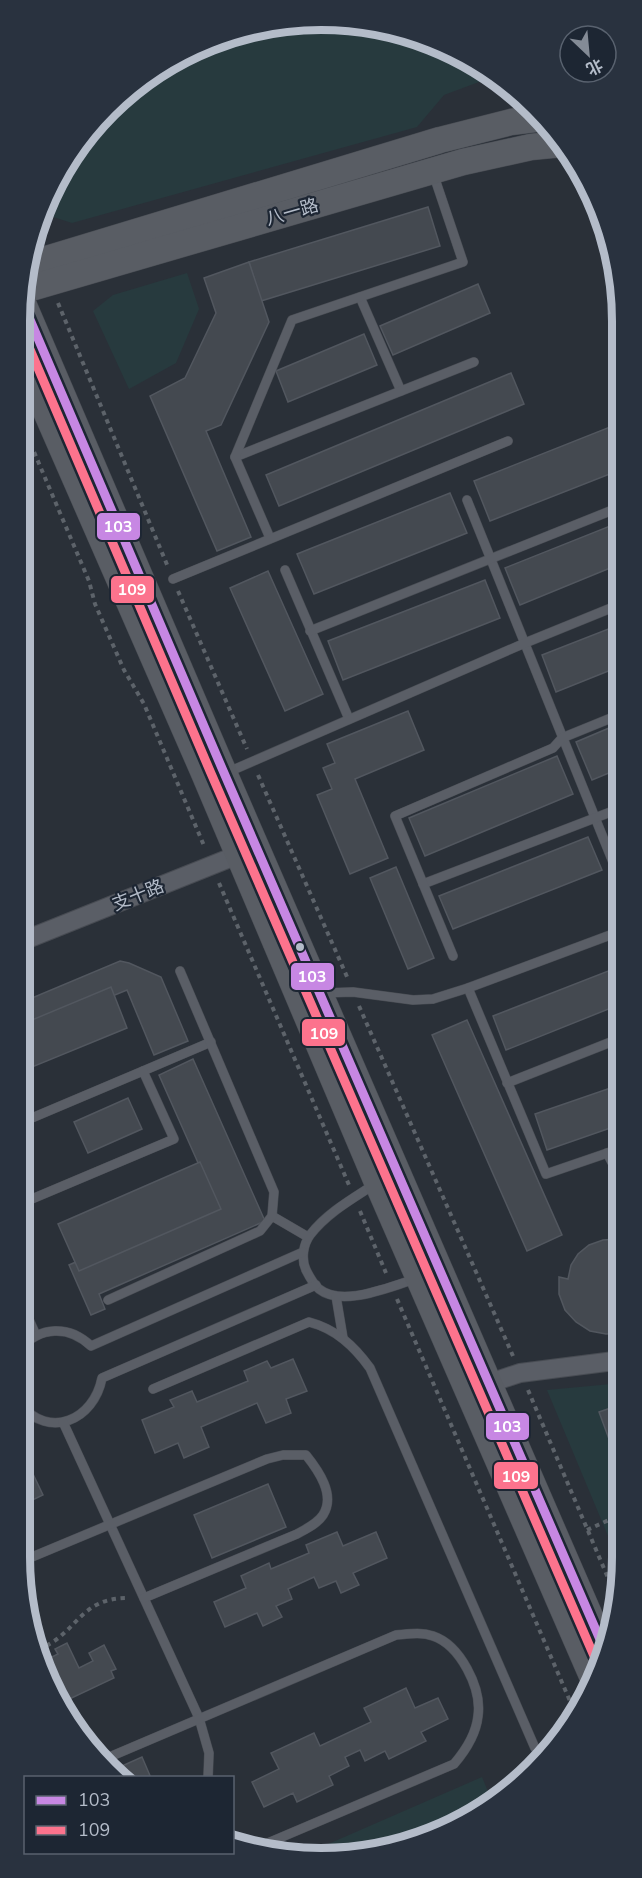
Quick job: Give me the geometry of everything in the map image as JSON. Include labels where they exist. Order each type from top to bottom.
[{"type":"main road","name":"八一路","points":[[37,261],[440,140],[511,122],[531,119]]},
{"type":"main road","name":"八一路","points":[[32,288],[432,171],[531,147],[553,145]]},
{"type":"main road","points":[[30,321],[216,778]]},
{"type":"main road","points":[[30,374],[248,851],[376,1182],[589,1671]]},
{"type":"main road","points":[[248,851],[321,993],[600,1639]]},
{"type":"street","name":"支十路","points":[[30,938],[248,851]]},
{"type":"street","points":[[490,1383],[520,1373],[612,1361]]},
{"type":"lane","points":[[270,538],[235,457],[292,320],[463,262],[432,171]]},
{"type":"lane","points":[[360,297],[401,391]]},
{"type":"lane","points":[[235,457],[474,362]]},
{"type":"lane","points":[[173,579],[508,441]]},
{"type":"lane","points":[[467,500],[612,860]]},
{"type":"lane","points":[[310,631],[612,510]]},
{"type":"lane","points":[[285,570],[349,719]]},
{"type":"lane","points":[[216,778],[525,643],[612,608]]},
{"type":"lane","points":[[453,956],[395,816],[553,748],[562,738],[612,718]]},
{"type":"lane","points":[[423,884],[612,811]]},
{"type":"lane","points":[[321,993],[353,992],[413,1000],[433,999],[612,934]]},
{"type":"lane","points":[[108,1299],[260,1231],[272,1216],[274,1192],[180,971]]},
{"type":"lane","points":[[468,988],[546,1174],[612,1151]]},
{"type":"lane","points":[[30,1119],[211,1042]]},
{"type":"lane","points":[[507,1083],[612,1042]]},
{"type":"lane","points":[[30,1200],[174,1139],[143,1071]]},
{"type":"lane","points":[[606,1153],[612,1164]]},
{"type":"lane","points":[[376,1182],[326,1217],[308,1237],[303,1252],[304,1265],[319,1290],[336,1296],[350,1297],[419,1278]]},
{"type":"lane","points":[[272,1216],[308,1237]]},
{"type":"lane","points":[[30,1340],[36,1335],[54,1330],[66,1331],[77,1335],[91,1346],[303,1252]]},
{"type":"lane","points":[[30,1412],[38,1419],[53,1422],[73,1419],[87,1410],[100,1391],[102,1378],[316,1285]]},
{"type":"lane","points":[[336,1296],[344,1338]]},
{"type":"lane","points":[[30,1322],[36,1335]]},
{"type":"lane","points":[[153,1389],[309,1322],[324,1326],[344,1338],[356,1349],[370,1368],[535,1748]]},
{"type":"lane","points":[[63,1422],[199,1718],[209,1753],[208,1776]]},
{"type":"lane","points":[[30,1558],[267,1460],[283,1455],[306,1455],[324,1483],[328,1500],[324,1514],[313,1525],[297,1534],[144,1598]]},
{"type":"lane","points":[[109,1757],[396,1635],[418,1633],[446,1642],[468,1669],[476,1694],[479,1714],[474,1733],[465,1751],[454,1764],[268,1843]]},
{"type":"path","points":[[49,282],[173,579],[611,1584]]},
{"type":"path","points":[[30,442],[89,580],[94,604],[124,670],[144,704],[572,1705]]},
{"type":"path","points":[[587,1530],[612,1519]]},
{"type":"path","points":[[607,1575],[611,1574]]},
{"type":"path","points":[[44,1646],[56,1641],[84,1612],[98,1602],[120,1598],[144,1598]]},
{"type":"green space","points":[[321,30],[359,32],[415,45],[450,60],[485,81],[444,95],[417,127],[72,223],[50,216],[69,175],[102,129],[129,102],[159,79],[192,60],[227,45],[283,32]]},
{"type":"green space","points":[[187,273],[199,309],[176,363],[129,389],[93,311],[113,295]]},
{"type":"green space","points":[[612,1384],[612,1545],[547,1390]]},
{"type":"green space","points":[[482,1777],[489,1795],[450,1818],[415,1833],[359,1846],[319,1848]]},
{"type":"building","points":[[428,207],[440,246],[261,301],[249,262]]},
{"type":"building","points":[[249,262],[269,322],[221,425],[206,431],[251,537],[217,551],[150,396],[185,378],[216,313],[204,278]]},
{"type":"building","points":[[478,284],[490,313],[393,355],[380,326]]},
{"type":"building","points":[[364,334],[377,365],[288,402],[276,371]]},
{"type":"building","points":[[511,373],[524,404],[279,506],[266,475]]},
{"type":"building","points":[[612,426],[612,473],[490,521],[474,481]]},
{"type":"building","points":[[450,493],[467,533],[314,594],[297,554]]},
{"type":"building","points":[[612,525],[612,567],[520,605],[505,568]]},
{"type":"building","points":[[268,571],[323,694],[285,711],[230,588]]},
{"type":"building","points":[[485,580],[500,618],[343,680],[328,641]]},
{"type":"building","points":[[612,628],[612,670],[556,692],[542,655]]},
{"type":"building","points":[[408,711],[424,750],[355,779],[388,858],[350,874],[317,795],[332,789],[323,768],[335,763],[327,744]]},
{"type":"building","points":[[612,727],[612,772],[592,780],[576,742]]},
{"type":"building","points":[[557,756],[573,794],[425,856],[409,818]]},
{"type":"building","points":[[588,837],[602,870],[453,929],[439,896]]},
{"type":"building","points":[[396,867],[434,958],[408,969],[370,878]]},
{"type":"building","points":[[120,961],[129,963],[161,977],[188,1041],[154,1055],[127,990],[30,1030],[30,999]]},
{"type":"building","points":[[612,970],[612,1008],[506,1050],[493,1016]]},
{"type":"building","points":[[111,987],[127,1028],[30,1068],[30,1021]]},
{"type":"building","points":[[467,1020],[562,1235],[527,1251],[432,1035]]},
{"type":"building","points":[[193,1059],[265,1221],[99,1294],[105,1309],[91,1315],[69,1265],[215,1201],[159,1075]]},
{"type":"building","points":[[612,1087],[612,1127],[547,1150],[535,1114]]},
{"type":"building","points":[[128,1098],[142,1129],[88,1153],[74,1122]]},
{"type":"building","points":[[200,1162],[221,1209],[79,1271],[58,1224]]},
{"type":"building","points":[[612,1239],[612,1334],[590,1331],[576,1322],[565,1310],[559,1294],[559,1277],[568,1279],[571,1265],[578,1254],[589,1245]]},
{"type":"building","points":[[293,1359],[307,1391],[286,1399],[291,1413],[266,1423],[257,1403],[201,1427],[209,1447],[184,1458],[178,1443],[155,1453],[142,1420],[174,1407],[170,1400],[192,1391],[197,1402],[248,1381],[244,1371],[267,1361],[271,1368]]},
{"type":"building","points":[[612,1407],[612,1447],[599,1412]]},
{"type":"building","points":[[33,1474],[43,1495],[30,1501],[30,1475]]},
{"type":"building","points":[[268,1484],[286,1527],[212,1558],[194,1515]]},
{"type":"building","points":[[337,1532],[343,1546],[376,1532],[387,1558],[353,1573],[359,1585],[341,1593],[336,1581],[319,1588],[314,1577],[288,1589],[292,1599],[276,1606],[282,1617],[263,1626],[257,1613],[225,1627],[214,1602],[246,1588],[241,1576],[269,1563],[271,1569],[309,1553],[306,1545]]},
{"type":"building","points":[[67,1643],[79,1668],[93,1661],[89,1653],[104,1645],[116,1669],[111,1671],[114,1678],[68,1700],[48,1659],[58,1654],[55,1649]]},
{"type":"building","points":[[406,1688],[415,1708],[438,1698],[448,1719],[421,1732],[426,1741],[389,1759],[385,1751],[365,1761],[360,1750],[345,1757],[349,1766],[329,1776],[333,1785],[297,1802],[293,1793],[264,1807],[252,1782],[279,1769],[271,1753],[314,1733],[320,1746],[371,1722],[364,1708]]},
{"type":"building","points":[[142,1757],[150,1776],[129,1776],[119,1767]]},
{"type":"transit line","name":"103","points":[[30,320],[600,1640]]},
{"type":"transit line","name":"109","points":[[30,349],[210,771],[594,1656]]}]
